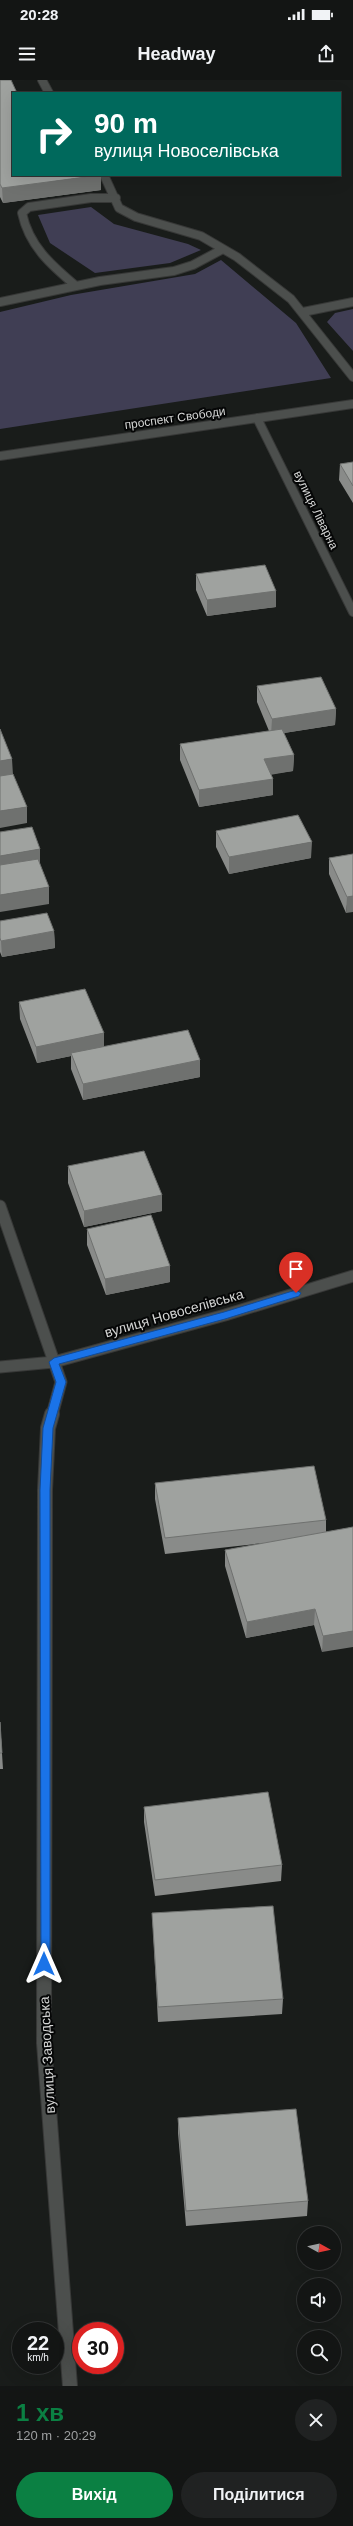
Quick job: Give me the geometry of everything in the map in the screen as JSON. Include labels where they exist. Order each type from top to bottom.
[{"type":"street","points":[[42,80],[48,92]]},
{"type":"street","points":[[105,176],[116,198],[119,208],[136,217],[201,236],[237,257],[262,276],[303,312],[353,376]]},
{"type":"street","points":[[76,286],[42,256],[33,245],[22,213],[29,207],[91,198],[116,198]]},
{"type":"street","points":[[0,302],[76,286],[174,271],[192,265],[223,249]]},
{"type":"street","points":[[303,312],[353,302]]},
{"type":"street","name":"проспект Свободи","points":[[0,456],[353,404]]},
{"type":"street","name":"вулиця Ліварна","points":[[257,418],[353,612]]},
{"type":"street","name":"вулиця Заводська","points":[[0,1206],[61,1382],[48,1428],[45,1490],[44,2043],[70,2386]]},
{"type":"street","name":"вулиця Новоселівська","points":[[0,1367],[54,1362],[225,1315],[353,1276]]},
{"type":"shaded area","points":[[91,207],[114,224],[188,244],[201,250],[170,263],[95,273],[50,243],[38,215]]},
{"type":"shaded area","points":[[221,260],[296,323],[331,378],[0,429],[0,312],[71,295],[195,274]]},
{"type":"shaded area","points":[[353,309],[353,351],[327,322],[335,313]]},
{"type":"building","points":[[0,80],[11,80],[17,92],[12,92],[12,176],[93,176],[2,188],[0,184]]},
{"type":"building","points":[[353,462],[353,486],[340,464]]},
{"type":"building","points":[[265,565],[276,591],[207,600],[196,574]]},
{"type":"building","points":[[321,677],[336,709],[272,719],[257,686]]},
{"type":"building","points":[[0,729],[12,759],[0,761]]},
{"type":"building","points":[[282,729],[294,755],[264,759],[273,779],[199,790],[180,744]]},
{"type":"building","points":[[13,774],[27,807],[0,811],[0,776]]},
{"type":"building","points":[[298,815],[312,842],[229,857],[216,831]]},
{"type":"building","points":[[32,827],[40,849],[0,856],[0,832]]},
{"type":"building","points":[[353,854],[353,896],[347,897],[329,858]]},
{"type":"building","points":[[38,859],[49,887],[0,895],[0,865]]},
{"type":"building","points":[[47,913],[54,931],[1,941],[0,921]]},
{"type":"building","points":[[85,989],[104,1033],[36,1047],[19,1002]]},
{"type":"building","points":[[188,1030],[200,1060],[83,1084],[71,1053]]},
{"type":"building","points":[[144,1151],[162,1195],[84,1211],[68,1166]]},
{"type":"building","points":[[151,1215],[170,1266],[105,1279],[87,1229]]},
{"type":"building","points":[[314,1466],[326,1520],[165,1538],[155,1483]]},
{"type":"building","points":[[353,1527],[353,1631],[323,1636],[315,1609],[247,1622],[225,1550]]},
{"type":"building","points":[[0,1722],[2,1753],[0,1753]]},
{"type":"building","points":[[268,1792],[282,1865],[155,1880],[144,1807]]},
{"type":"building","points":[[273,1906],[283,1999],[158,2007],[152,1913]]},
{"type":"building","points":[[296,2109],[308,2201],[186,2211],[178,2118]]},
{"type":"route","points":[[44,1964],[45,1490],[48,1428],[61,1382],[54,1362],[225,1315],[296,1293]]}]
